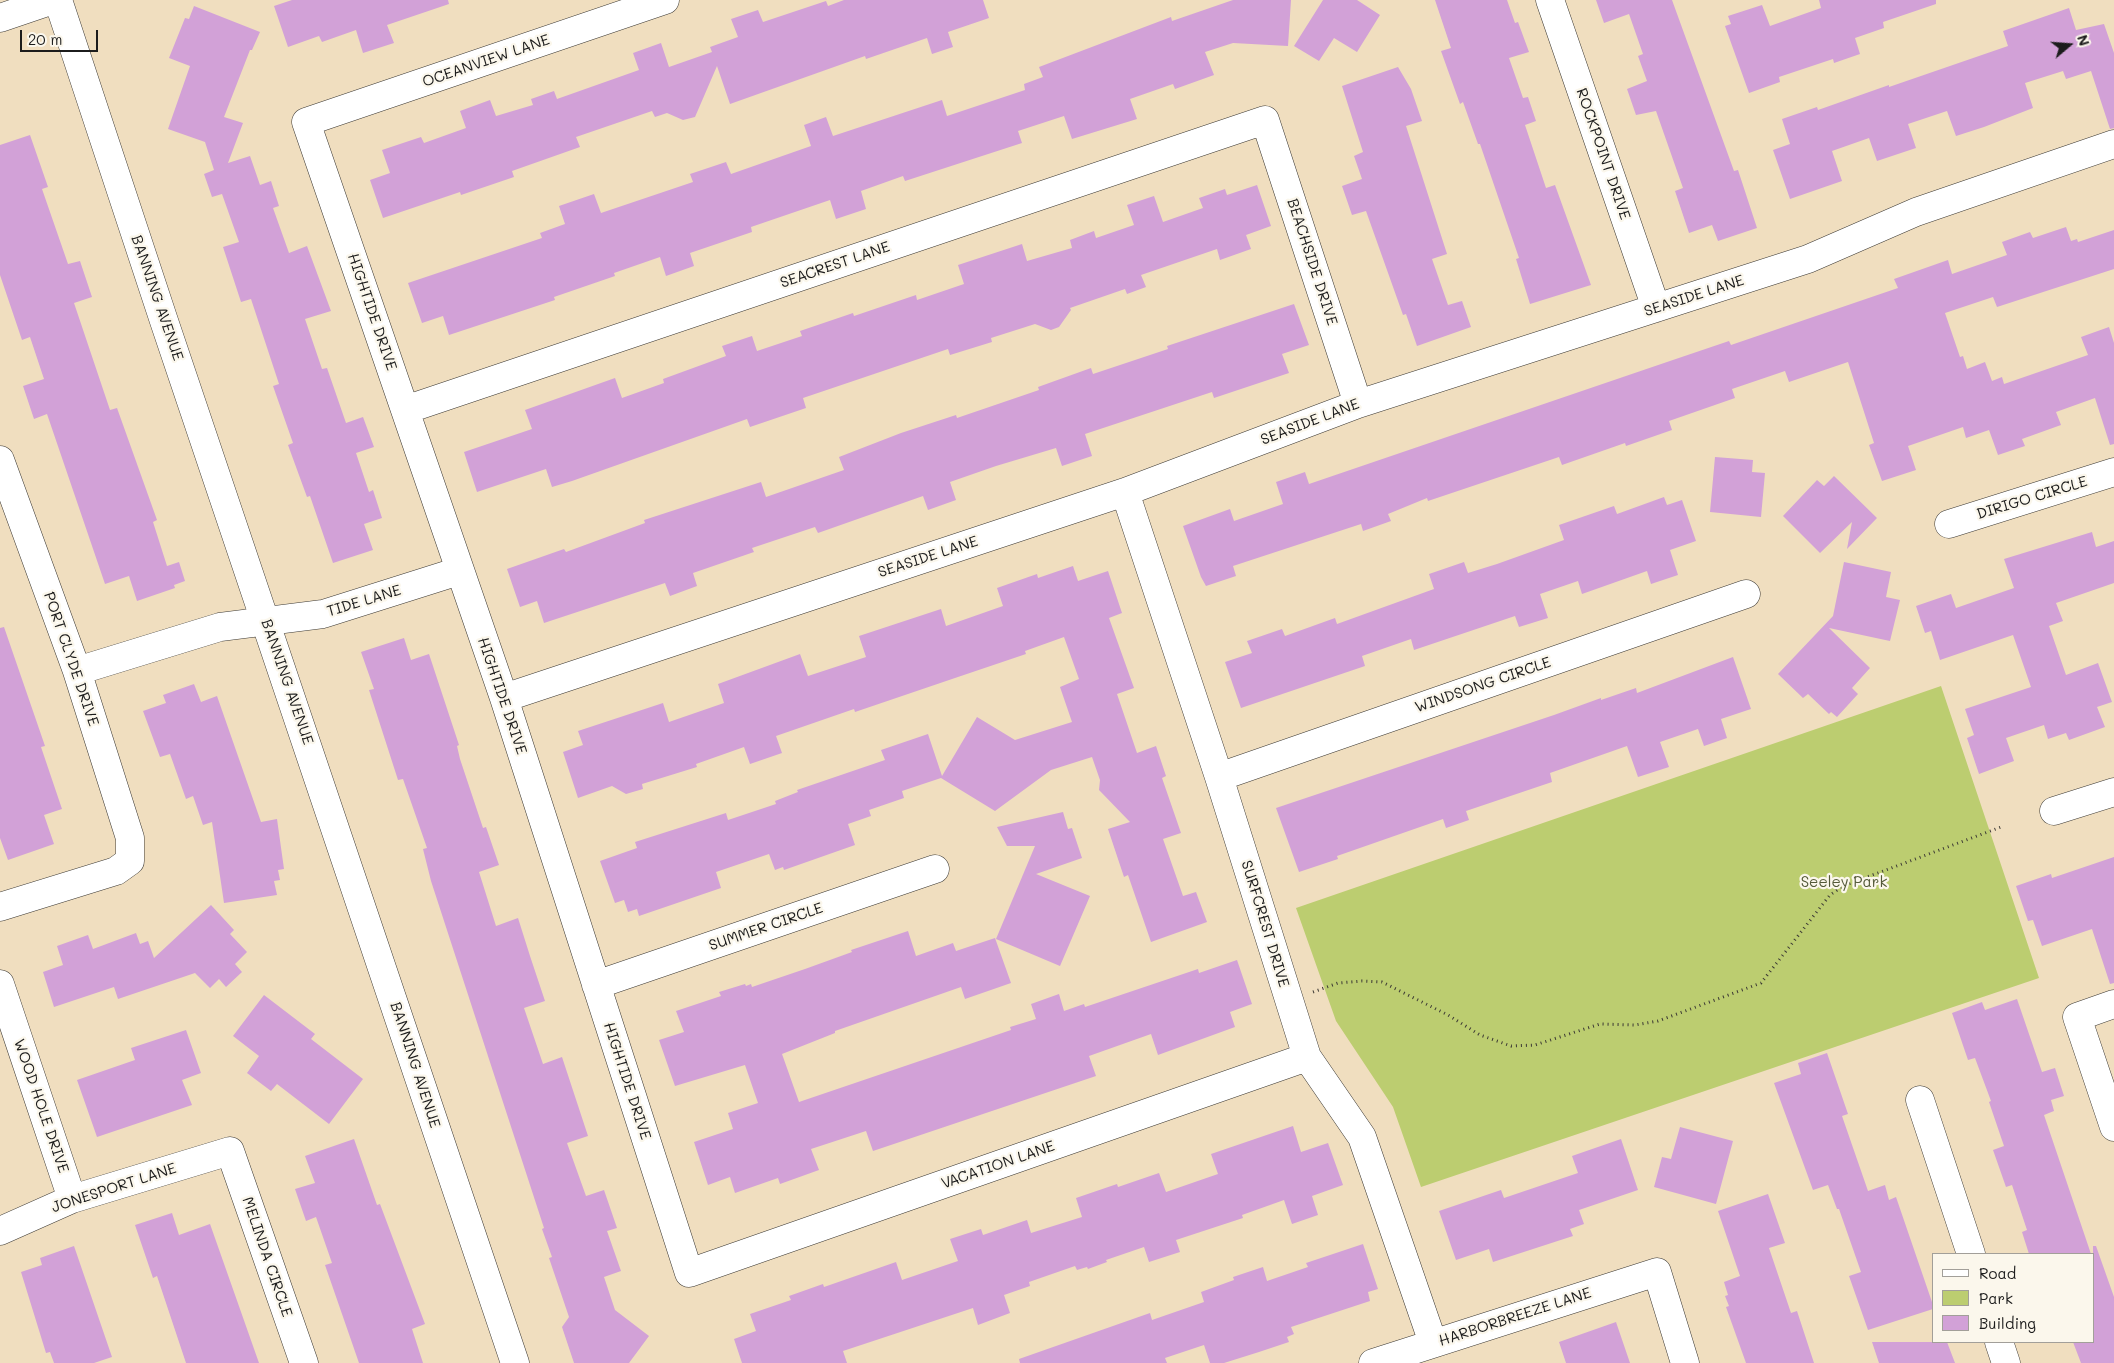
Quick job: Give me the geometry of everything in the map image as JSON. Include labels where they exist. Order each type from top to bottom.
[{"type":"street","points":[[0,18],[53,0]]},
{"type":"street","name":"BANNING AVENUE","points":[[58,0],[164,321],[515,1363]]},
{"type":"street","name":"OCEANVIEW LANE","points":[[306,122],[665,0]]},
{"type":"street","name":"ROCKPOINT DRIVE","points":[[1550,0],[1656,308]]},
{"type":"street","name":"BEACHSIDE DRIVE","points":[[1265,120],[1358,404]]},
{"type":"street","name":"SEACREST LANE","points":[[405,410],[1265,120]]},
{"type":"street","name":"HIGHTIDE DRIVE","points":[[306,122],[504,698],[689,1273]]},
{"type":"street","name":"SEASIDE LANE","points":[[504,698],[1125,492],[1358,404],[1808,259],[1916,212],[2114,144]]},
{"type":"street","name":"PORT CLYDE DRIVE","points":[[0,460],[77,671],[130,838],[130,861],[116,871],[0,907]]},
{"type":"street","name":"DIRIGO CIRCLE","points":[[1949,524],[2114,472]]},
{"type":"street","name":"SURFCREST DRIVE","points":[[1125,492],[1219,777],[1307,1057],[1362,1138],[1433,1343]]},
{"type":"street","name":"TIDE LANE","points":[[77,671],[220,627],[323,614],[459,571]]},
{"type":"street","name":"WINDSONG CIRCLE","points":[[1219,777],[1746,594]]},
{"type":"street","points":[[2054,811],[2114,792]]},
{"type":"street","name":"SUMMER CIRCLE","points":[[596,985],[935,869]]},
{"type":"street","name":"WOOD HOLE DRIVE","points":[[0,984],[72,1199]]},
{"type":"street","points":[[2114,1004],[2077,1017],[2114,1127]]},
{"type":"street","name":"VACATION LANE","points":[[689,1273],[1307,1057]]},
{"type":"street","points":[[1920,1100],[1970,1253]]},
{"type":"street","name":"JONESPORT LANE","points":[[0,1231],[72,1199],[230,1151]]},
{"type":"street","name":"MELINDA CIRCLE","points":[[230,1151],[304,1363]]},
{"type":"street","name":"HARBORBREEZE LANE","points":[[1374,1363],[1657,1272],[1685,1363]]},
{"type":"street","points":[[1999,1343],[2006,1363]]},
{"type":"path","points":[[1289,1001],[1338,983],[1382,982],[1448,1015],[1480,1035],[1510,1046],[1535,1045],[1600,1024],[1635,1025],[1658,1020],[1761,983],[1830,894],[1843,886],[2001,827]]},
{"type":"green space","name":"Seeley Park","points":[[1941,686],[2039,978],[1421,1187],[1393,1107],[1336,1021],[1296,908]]},
{"type":"building","points":[[292,0],[448,0],[449,4],[387,25],[394,43],[363,53],[356,30],[322,42],[319,36],[288,47],[274,6]]},
{"type":"building","points":[[844,0],[983,0],[989,18],[948,32],[953,47],[932,54],[927,38],[866,59],[865,56],[730,104],[717,66],[695,117],[683,120],[667,113],[655,117],[652,111],[576,137],[580,147],[512,171],[514,177],[461,195],[460,192],[383,218],[370,180],[390,173],[382,150],[421,137],[424,143],[466,128],[460,111],[490,100],[496,116],[533,105],[531,99],[554,91],[557,99],[639,70],[633,53],[661,43],[669,67],[712,52],[710,47],[738,37],[731,19],[758,10],[763,22],[826,1],[828,6]]},
{"type":"building","points":[[1233,0],[1291,0],[1288,46],[1233,43],[1205,52],[1214,75],[1175,89],[1173,84],[1130,99],[1137,119],[1072,139],[1064,116],[1018,131],[1022,143],[905,181],[903,176],[861,191],[866,209],[836,219],[830,200],[751,227],[752,232],[690,253],[694,266],[666,276],[660,257],[614,273],[615,276],[554,297],[555,300],[449,335],[443,316],[422,323],[408,283],[542,238],[540,233],[565,224],[559,206],[594,194],[601,213],[693,182],[690,174],[726,162],[731,174],[811,146],[804,125],[826,117],[833,136],[942,100],[947,116],[1025,90],[1024,84],[1043,77],[1039,67],[1171,17],[1172,21]]},
{"type":"building","points":[[1323,0],[1357,0],[1380,15],[1357,52],[1334,38],[1319,61],[1294,46]]},
{"type":"building","points":[[1435,0],[1507,0],[1515,23],[1518,22],[1529,52],[1509,58],[1523,98],[1528,97],[1536,121],[1525,125],[1546,188],[1555,185],[1591,285],[1530,304],[1516,259],[1519,258],[1480,144],[1478,144],[1463,102],[1460,104],[1441,51],[1451,48]]},
{"type":"building","points":[[1596,0],[1672,0],[1734,171],[1738,170],[1757,228],[1718,241],[1712,225],[1689,233],[1675,191],[1683,188],[1656,111],[1636,115],[1627,89],[1647,81],[1638,56],[1643,54],[1629,14],[1604,23]]},
{"type":"building","points":[[1819,0],[1936,0],[1936,4],[1883,22],[1884,28],[1855,38],[1860,54],[1834,63],[1833,59],[1779,77],[1780,82],[1749,93],[1725,26],[1731,24],[1728,16],[1762,5],[1770,26],[1821,8]]},
{"type":"building","points":[[194,6],[260,32],[252,50],[250,50],[224,117],[243,123],[228,163],[250,156],[260,185],[271,181],[279,206],[273,208],[289,253],[307,246],[331,311],[305,319],[322,369],[327,368],[346,423],[363,417],[374,447],[356,453],[369,492],[373,490],[382,518],[364,524],[373,550],[333,563],[310,496],[307,497],[288,445],[293,443],[273,386],[279,384],[251,299],[241,302],[223,247],[239,242],[222,194],[212,197],[204,174],[214,170],[205,142],[168,129],[190,66],[169,58],[185,18],[189,19]]},
{"type":"building","points":[[2069,8],[2076,30],[2104,24],[2114,53],[2114,128],[2110,129],[2091,71],[2066,79],[2063,71],[2025,83],[2033,108],[1984,127],[1956,136],[1947,111],[1908,124],[1916,148],[1877,161],[1869,138],[1832,151],[1842,181],[1790,199],[1773,150],[1790,144],[1782,119],[1817,107],[1818,110],[2008,46],[2003,31]]},
{"type":"building","points":[[1398,67],[1411,89],[1422,121],[1406,126],[1447,254],[1432,259],[1448,305],[1462,301],[1471,327],[1417,346],[1406,314],[1403,315],[1366,211],[1352,215],[1342,186],[1362,179],[1354,156],[1363,152],[1342,86]]},
{"type":"building","points":[[30,135],[48,187],[42,189],[68,264],[80,261],[92,297],[74,303],[110,410],[117,408],[157,520],[153,522],[167,566],[179,562],[185,581],[174,585],[175,588],[137,601],[129,576],[105,584],[47,414],[34,419],[23,386],[44,379],[30,337],[22,340],[0,275],[0,145]]},
{"type":"building","points":[[1257,185],[1271,226],[1246,235],[1251,249],[1220,260],[1217,249],[1141,275],[1146,287],[1127,294],[1125,289],[1070,308],[1071,310],[1059,327],[1051,330],[1035,324],[991,338],[992,342],[950,355],[948,349],[803,398],[806,408],[750,427],[747,419],[552,487],[546,469],[477,492],[464,452],[532,429],[525,410],[615,378],[622,398],[664,383],[663,379],[726,356],[722,346],[752,336],[757,351],[802,336],[800,331],[853,313],[854,316],[916,295],[917,300],[964,284],[958,265],[1022,244],[1027,261],[1072,248],[1070,240],[1094,231],[1096,238],[1134,225],[1127,205],[1154,196],[1163,222],[1203,208],[1199,198],[1225,189],[1227,195]]},
{"type":"building","points":[[2066,227],[2071,241],[2077,239],[2078,242],[2114,230],[2114,269],[1997,307],[1993,297],[1945,313],[1960,357],[1963,356],[1967,369],[1985,362],[1992,381],[2002,377],[2004,384],[2088,355],[2081,337],[2109,327],[2114,343],[2114,444],[2110,445],[2095,398],[2056,412],[2061,425],[2022,439],[2025,446],[1998,455],[1989,430],[1966,438],[1963,427],[1908,446],[1916,470],[1882,481],[1869,445],[1874,443],[1848,362],[1789,382],[1785,371],[1732,389],[1735,398],[1669,421],[1672,430],[1626,446],[1625,443],[1562,465],[1559,457],[1428,501],[1427,498],[1388,514],[1391,521],[1363,531],[1361,524],[1233,566],[1236,576],[1206,586],[1201,577],[1183,526],[1230,509],[1234,521],[1283,504],[1276,482],[1305,472],[1309,484],[1729,341],[1731,345],[1898,288],[1894,279],[1948,260],[1952,274],[2007,255],[2002,242],[2030,232],[2033,238]]},
{"type":"building","points":[[1294,304],[1309,345],[1282,354],[1289,373],[1214,398],[1212,392],[1085,434],[1092,456],[1062,466],[1056,448],[996,466],[950,482],[956,500],[928,510],[923,496],[818,533],[815,527],[752,548],[754,552],[693,573],[697,586],[670,596],[665,583],[544,623],[537,601],[520,607],[507,569],[564,549],[566,552],[645,523],[644,520],[761,482],[766,497],[844,470],[839,457],[901,433],[956,415],[957,418],[1039,390],[1038,387],[1091,368],[1093,374],[1168,349],[1167,346]]},
{"type":"building","points":[[1715,457],[1753,460],[1752,472],[1765,473],[1761,517],[1710,512]]},
{"type":"building","points":[[1834,476],[1877,518],[1847,549],[1852,522],[1820,553],[1783,516],[1817,480],[1824,486]]},
{"type":"building","points":[[1664,497],[1667,505],[1682,500],[1696,541],[1670,550],[1678,575],[1651,584],[1647,571],[1582,594],[1578,581],[1540,594],[1548,618],[1519,627],[1515,616],[1414,650],[1411,639],[1362,656],[1365,666],[1241,708],[1225,662],[1252,653],[1247,641],[1282,629],[1285,636],[1335,618],[1337,624],[1434,589],[1429,574],[1464,562],[1468,573],[1497,564],[1564,540],[1559,525],[1614,506],[1617,514]]},
{"type":"building","points":[[2092,532],[2096,547],[2114,541],[2114,583],[2056,603],[2063,621],[2049,626],[2066,675],[2098,663],[2112,702],[2097,707],[2105,727],[2069,740],[2066,733],[2048,739],[2044,725],[2006,738],[2014,761],[1979,774],[1967,738],[1974,735],[1965,709],[2031,687],[2013,635],[1940,660],[1931,631],[1925,633],[1916,606],[1951,594],[1956,608],[2014,588],[2004,559]]},
{"type":"building","points":[[1844,562],[1891,572],[1886,597],[1900,600],[1890,641],[1829,628],[1870,668],[1852,688],[1858,694],[1837,717],[1831,712],[1829,714],[1808,694],[1803,698],[1778,674],[1833,616]]},
{"type":"building","points":[[1073,566],[1078,581],[1108,571],[1122,613],[1109,618],[1134,688],[1117,694],[1137,753],[1156,746],[1166,776],[1162,778],[1181,833],[1163,839],[1183,896],[1196,892],[1207,922],[1151,942],[1128,875],[1124,877],[1108,829],[1130,822],[1099,790],[1100,780],[1092,757],[1051,770],[995,811],[941,778],[902,791],[904,798],[869,810],[871,816],[848,824],[855,845],[784,870],[783,867],[775,870],[769,854],[716,872],[721,888],[639,916],[637,909],[628,912],[624,900],[615,903],[600,861],[637,848],[635,842],[726,813],[728,820],[776,804],[775,801],[798,792],[797,790],[885,760],[881,750],[928,734],[942,776],[977,717],[1015,740],[1072,722],[1060,687],[1079,679],[1064,637],[1025,651],[1026,654],[855,712],[854,709],[776,736],[782,753],[750,764],[744,747],[696,764],[697,767],[642,784],[643,789],[626,794],[612,786],[578,798],[563,752],[583,745],[578,731],[663,703],[669,722],[724,703],[718,684],[800,654],[808,676],[866,657],[859,636],[941,609],[946,626],[1003,606],[997,588],[1037,574],[1038,578]]},
{"type":"building","points":[[4,627],[45,746],[41,747],[62,809],[44,815],[54,844],[8,860],[0,838],[0,628]]},
{"type":"building","points":[[404,638],[411,660],[429,654],[459,745],[457,746],[460,759],[483,828],[486,827],[499,865],[479,872],[496,926],[518,918],[545,1001],[524,1008],[543,1064],[562,1057],[588,1136],[567,1143],[586,1196],[604,1190],[617,1228],[607,1231],[621,1271],[604,1277],[615,1310],[649,1336],[629,1363],[574,1363],[562,1327],[569,1317],[549,1258],[552,1257],[542,1229],[544,1228],[431,881],[423,849],[427,848],[403,779],[398,780],[369,690],[374,689],[361,652]]},
{"type":"building","points":[[1733,657],[1751,709],[1721,719],[1727,738],[1704,746],[1698,729],[1660,742],[1669,767],[1638,777],[1627,746],[1550,773],[1552,782],[1466,811],[1469,820],[1446,828],[1443,819],[1337,856],[1338,859],[1299,872],[1276,808],[1601,698],[1601,700],[1636,688],[1637,693]]},
{"type":"building","points":[[194,684],[201,702],[217,696],[261,822],[277,819],[284,869],[278,870],[280,880],[274,881],[277,895],[224,903],[212,822],[203,825],[193,796],[186,799],[170,754],[160,757],[143,711],[166,703],[163,695]]},
{"type":"building","points":[[1063,812],[1068,829],[1072,828],[1082,858],[1036,874],[1090,896],[1060,966],[996,939],[1035,846],[1007,846],[997,827]]},
{"type":"building","points":[[2114,857],[2114,983],[2110,984],[2092,929],[2042,946],[2033,920],[2028,921],[2016,886],[2051,874],[2052,878]]},
{"type":"building","points":[[211,905],[234,930],[230,934],[247,952],[235,964],[242,972],[226,987],[219,979],[210,988],[195,973],[118,999],[114,987],[54,1007],[43,972],[63,965],[57,946],[88,935],[93,949],[136,933],[140,944],[148,941],[154,958]]},
{"type":"building","points":[[908,931],[916,956],[953,943],[956,951],[995,938],[1011,983],[965,999],[961,987],[835,1031],[835,1033],[782,1054],[799,1102],[1011,1030],[1010,1027],[1036,1019],[1031,1004],[1059,994],[1064,1011],[1084,1004],[1085,1007],[1198,969],[1199,973],[1237,960],[1252,1004],[1230,1012],[1235,1027],[1158,1055],[1151,1034],[1089,1056],[1096,1076],[873,1151],[866,1131],[811,1149],[819,1170],[780,1184],[778,1178],[735,1193],[730,1177],[708,1185],[694,1142],[733,1129],[728,1113],[758,1103],[745,1065],[675,1086],[659,1040],[684,1032],[676,1011],[721,996],[719,992],[745,984],[746,986],[751,984],[752,987]]},
{"type":"building","points":[[264,995],[315,1034],[311,1039],[363,1079],[329,1124],[277,1084],[271,1091],[247,1073],[259,1056],[233,1036]]},
{"type":"building","points":[[2017,999],[2042,1072],[2055,1068],[2064,1096],[2051,1100],[2054,1111],[2044,1115],[2091,1253],[2029,1253],[2022,1232],[2027,1230],[2012,1185],[2006,1187],[1993,1150],[2004,1146],[1989,1102],[1991,1101],[1975,1058],[1968,1060],[1952,1013],[1982,1002],[1985,1010]]},
{"type":"building","points":[[186,1030],[201,1073],[182,1080],[192,1105],[97,1137],[77,1080],[135,1060],[131,1048]]},
{"type":"building","points":[[1827,1053],[1848,1114],[1842,1116],[1868,1191],[1885,1185],[1889,1200],[1896,1197],[1932,1302],[1932,1309],[1868,1330],[1849,1276],[1861,1272],[1839,1209],[1837,1209],[1828,1185],[1813,1190],[1774,1083],[1801,1074],[1798,1063]]},
{"type":"building","points":[[1293,1126],[1301,1152],[1328,1143],[1343,1185],[1312,1196],[1318,1215],[1292,1224],[1284,1200],[1242,1215],[1243,1218],[1176,1240],[1180,1252],[1149,1262],[1144,1247],[1106,1260],[1107,1262],[1088,1269],[1087,1267],[1077,1270],[1075,1266],[1029,1282],[1030,1286],[1004,1295],[1010,1313],[978,1325],[973,1308],[843,1351],[847,1363],[742,1363],[734,1339],[756,1331],[750,1314],[791,1300],[789,1296],[823,1284],[824,1287],[896,1262],[902,1280],[958,1261],[950,1239],[981,1229],[983,1235],[1027,1220],[1031,1233],[1082,1217],[1076,1198],[1117,1184],[1118,1187],[1159,1173],[1166,1192],[1218,1174],[1211,1154]]},
{"type":"building","points":[[1680,1127],[1733,1141],[1716,1204],[1654,1187],[1662,1157],[1671,1159]]},
{"type":"building","points":[[354,1139],[377,1205],[380,1204],[425,1324],[412,1329],[423,1363],[359,1363],[325,1265],[332,1263],[316,1217],[306,1221],[295,1189],[315,1183],[305,1156]]},
{"type":"building","points":[[1621,1139],[1638,1190],[1579,1210],[1584,1224],[1570,1229],[1573,1236],[1493,1262],[1489,1249],[1456,1260],[1439,1211],[1501,1190],[1504,1198],[1578,1173],[1572,1156]]},
{"type":"building","points":[[1768,1194],[1785,1243],[1769,1248],[1791,1313],[1797,1311],[1814,1363],[1746,1363],[1726,1307],[1729,1306],[1725,1296],[1728,1295],[1724,1282],[1740,1276],[1718,1211]]},
{"type":"building","points":[[172,1213],[179,1235],[210,1224],[259,1363],[186,1363],[157,1276],[153,1278],[135,1225]]},
{"type":"building","points":[[1363,1244],[1378,1289],[1368,1292],[1370,1301],[1291,1327],[1294,1334],[1287,1337],[1289,1342],[1224,1363],[1210,1363],[1204,1345],[1165,1358],[1167,1363],[1020,1363],[1019,1359],[1150,1313],[1152,1320],[1204,1302],[1201,1292],[1234,1280],[1233,1277],[1263,1267],[1267,1281],[1308,1267],[1306,1263]]},
{"type":"building","points":[[74,1246],[112,1357],[94,1363],[54,1363],[50,1352],[46,1353],[21,1272],[42,1265],[40,1258]]},
{"type":"building","points":[[2093,1246],[2096,1246],[2114,1297],[2114,1363],[2081,1363],[2073,1343],[2094,1343]]},
{"type":"building","points":[[1616,1322],[1630,1363],[1566,1363],[1559,1342]]},
{"type":"building","points":[[1872,1342],[1947,1343],[1955,1363],[1879,1363]]}]
